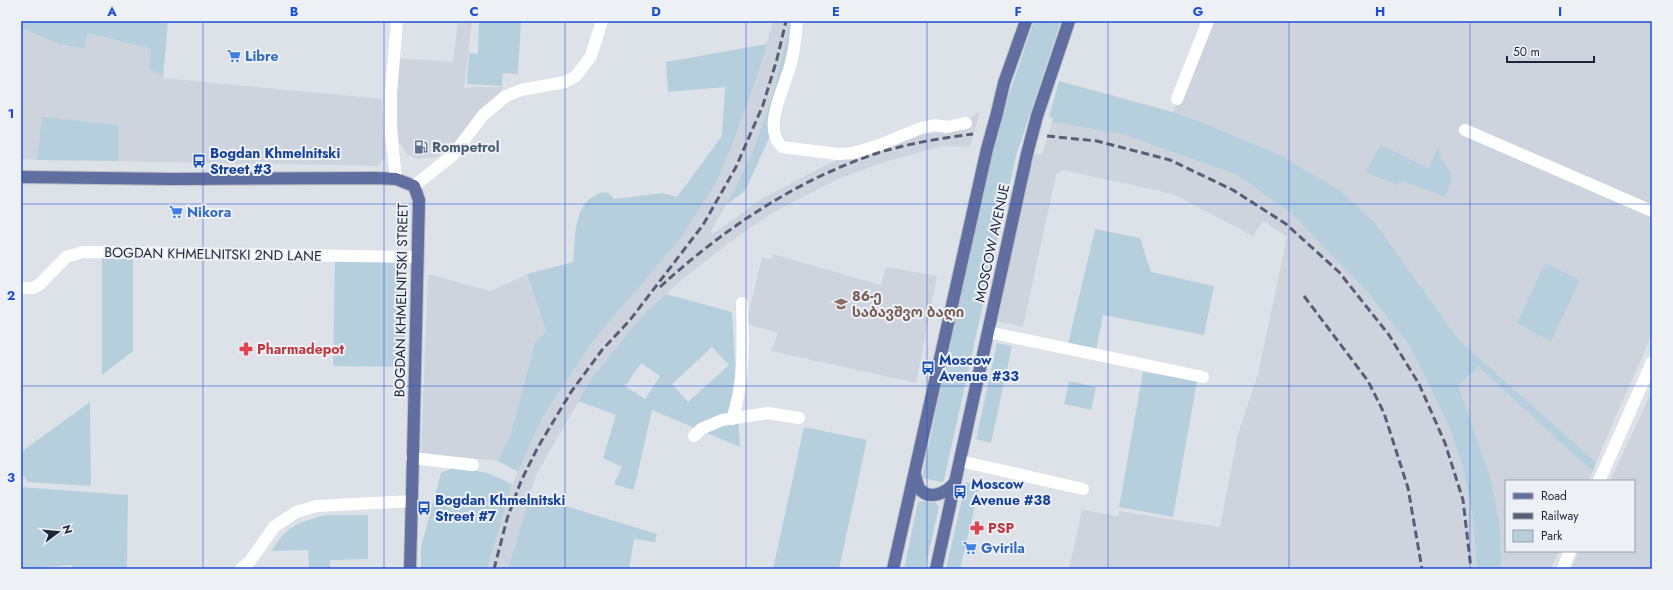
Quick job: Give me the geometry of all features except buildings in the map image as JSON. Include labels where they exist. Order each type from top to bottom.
[{"type":"main road","name":"MOSCOW AVENUE","points":[[893,569],[975,198],[1004,83],[1026,21]]},
{"type":"main road","name":"MOSCOW AVENUE","points":[[936,569],[957,479],[1027,154],[1037,116],[1069,21]]},
{"type":"main road","name":"BOGDAN KHMELNITSKI STREET","points":[[21,177],[376,178],[396,179],[414,186],[419,200],[417,342],[412,458],[410,569]]},
{"type":"main road","points":[[915,475],[918,486],[922,491],[938,495],[950,489],[957,479]]},
{"type":"street","points":[[396,179],[391,132],[391,97],[397,21]]},
{"type":"street","points":[[414,186],[453,155],[484,115],[506,96],[521,90],[565,82],[576,76],[591,56],[602,21]]},
{"type":"street","points":[[797,21],[792,59],[774,114],[774,132],[777,143],[782,147],[838,154],[853,153],[877,146],[921,128],[935,125],[947,127],[966,123]]},
{"type":"street","points":[[1176,99],[1208,21]]},
{"type":"street","points":[[1465,130],[1652,211]]},
{"type":"street","name":"BOGDAN KHMELNITSKI 2ND LANE","points":[[21,288],[34,288],[40,284],[66,257],[83,252],[418,257]]},
{"type":"street","points":[[732,419],[738,404],[742,376],[742,303]]},
{"type":"street","points":[[988,332],[1203,377]]},
{"type":"street","points":[[1600,480],[1652,362]]},
{"type":"street","points":[[694,436],[701,429],[722,420],[768,413],[799,418]]},
{"type":"street","points":[[412,458],[473,465]]},
{"type":"street","points":[[960,461],[1083,489]]},
{"type":"street","points":[[241,569],[250,561],[274,527],[296,512],[317,506],[412,500]]},
{"type":"street","points":[[1563,569],[1570,552]]},
{"type":"shaded area","points":[[458,21],[472,21],[464,88],[504,87],[453,147],[437,157],[416,159],[406,153],[399,142],[396,102],[400,58],[453,62]]},
{"type":"shaded area","points":[[773,21],[790,21],[782,66],[758,139],[743,175],[711,231],[713,234],[763,198],[830,163],[917,135],[942,132],[969,119],[980,111],[970,147],[942,146],[878,164],[836,180],[772,213],[726,245],[683,279],[639,319],[594,375],[536,475],[508,569],[487,569],[509,492],[542,418],[593,341],[682,237],[718,179],[757,77]]},
{"type":"shaded area","points":[[1211,21],[1652,21],[1652,334],[1596,462],[1459,340],[1376,224],[1278,154],[1173,112]]},
{"type":"shaded area","points":[[21,28],[67,47],[87,33],[152,49],[163,78],[382,99],[385,158],[378,166],[118,161],[118,125],[42,118],[37,160],[21,159]]},
{"type":"shaded area","points":[[1052,122],[1122,134],[1237,175],[1291,213],[1369,294],[1409,345],[1448,424],[1463,468],[1473,519],[1477,569],[1069,569],[1082,510],[1118,516],[1119,511],[1220,527],[1238,434],[1258,374],[1287,237],[1263,221],[1253,236],[1173,194],[1063,170],[1056,175],[1023,327],[993,320],[1032,154],[1042,155]]},
{"type":"shaded area","name":"86-ე საბავშვო ბაღი","points":[[773,254],[881,285],[886,267],[937,276],[916,383],[771,351],[778,333],[746,324],[762,257],[772,259]]},
{"type":"shaded area","points":[[428,274],[491,291],[527,274],[546,331],[535,342],[511,433],[498,461],[421,453]]},
{"type":"shaded area","points":[[1479,367],[1593,471],[1588,480],[1505,480],[1505,552],[1559,552],[1551,569],[1501,569],[1458,385]]},
{"type":"shaded area","points":[[1652,391],[1652,569],[1571,569],[1579,552],[1635,552],[1635,480],[1610,480]]},
{"type":"green space","points":[[21,21],[168,21],[163,78],[160,73],[149,70],[151,49],[88,33],[84,48],[61,45],[21,28]]},
{"type":"green space","points":[[479,21],[521,21],[518,74],[503,73],[502,86],[467,84],[469,53],[478,54]]},
{"type":"green space","points":[[790,21],[796,21],[770,124],[769,138],[745,191],[726,205],[749,161],[766,116]]},
{"type":"green space","points":[[1034,21],[1061,21],[1016,156],[944,480],[942,482],[922,478],[968,253],[1004,109]]},
{"type":"green space","points":[[767,44],[757,77],[718,179],[682,237],[593,341],[542,418],[518,472],[498,461],[511,433],[535,342],[546,331],[527,274],[573,262],[575,234],[579,215],[588,200],[604,192],[608,193],[614,199],[663,193],[677,197],[722,136],[725,87],[668,92],[666,62]]},
{"type":"green space","points":[[1059,81],[1173,112],[1206,124],[1278,154],[1339,190],[1376,224],[1459,340],[1596,462],[1593,471],[1479,367],[1458,385],[1490,477],[1499,521],[1501,569],[1477,569],[1473,519],[1463,468],[1448,424],[1409,345],[1369,294],[1291,213],[1237,175],[1122,134],[1052,122],[1053,118],[1049,117]]},
{"type":"green space","points":[[42,117],[118,125],[118,161],[37,160]]},
{"type":"green space","points":[[1381,145],[1429,168],[1438,146],[1442,160],[1450,171],[1451,182],[1445,197],[1402,181],[1396,185],[1365,172]]},
{"type":"green space","points":[[1095,229],[1140,238],[1151,272],[1214,286],[1204,335],[1103,315],[1096,351],[1068,344]]},
{"type":"green space","points":[[102,257],[133,257],[133,351],[102,375]]},
{"type":"green space","points":[[335,261],[406,262],[404,367],[333,366]]},
{"type":"green space","points":[[1545,263],[1580,280],[1551,342],[1517,323]]},
{"type":"green space","points":[[666,294],[732,312],[740,447],[652,410],[633,490],[614,484],[622,467],[603,458],[616,415],[578,401],[594,375],[639,319]],"holes":[[[712,347],[729,365],[688,402],[672,384]],[[641,363],[660,376],[645,399],[625,386]]]},
{"type":"green space","points":[[997,343],[1012,346],[991,443],[976,439]]},
{"type":"green space","points":[[1143,372],[1197,381],[1173,517],[1119,507]]},
{"type":"green space","points":[[1069,381],[1096,387],[1091,410],[1064,404]]},
{"type":"green space","points":[[90,402],[91,486],[27,482],[24,476],[21,475],[21,452]]},
{"type":"green space","points":[[804,427],[867,440],[839,569],[773,569]]},
{"type":"green space","points":[[456,467],[487,473],[512,484],[487,569],[421,569],[421,547],[441,473]]},
{"type":"green space","points":[[966,482],[980,485],[960,569],[946,569]]},
{"type":"green space","points":[[21,487],[128,495],[127,569],[72,569],[72,565],[21,569]]},
{"type":"green space","points":[[530,495],[657,534],[655,542],[634,539],[629,569],[508,569]]},
{"type":"green space","points":[[918,502],[936,503],[939,507],[925,569],[904,569]]},
{"type":"green space","points":[[327,515],[368,515],[368,559],[330,560],[330,568],[309,569],[308,550],[272,551],[288,530],[302,522]]},
{"type":"railway","points":[[494,569],[507,519],[521,481],[538,447],[571,392],[602,350],[630,320],[703,225],[736,167],[763,105],[777,59],[786,21]]},
{"type":"railway","points":[[660,287],[710,245],[736,226],[763,208],[821,176],[881,152],[927,141],[973,134]]},
{"type":"railway","points":[[1047,136],[1097,141],[1170,160],[1233,190],[1286,224],[1339,272],[1389,335],[1419,384],[1445,443],[1463,500],[1471,569]]},
{"type":"railway","points":[[1304,296],[1368,381],[1384,413],[1408,488],[1422,569]]},
{"type":"place","name":"Libre","points":[[234,56]]},
{"type":"place","name":"Rompetrol","points":[[421,147]]},
{"type":"place","name":"Bogdan Khmelnitski Street #3","points":[[199,161]]},
{"type":"place","name":"Nikora","points":[[176,212]]},
{"type":"place","name":"86-ე საბავშვო ბაღი","points":[[841,304]]},
{"type":"place","name":"Pharmadepot","points":[[246,349]]},
{"type":"place","name":"Moscow Avenue #33","points":[[928,368]]},
{"type":"place","name":"Moscow Avenue #38","points":[[960,492]]},
{"type":"place","name":"Bogdan Khmelnitski Street #7","points":[[424,508]]},
{"type":"place","name":"PSP","points":[[977,528]]},
{"type":"place","name":"Gvirila","points":[[970,548]]}]
